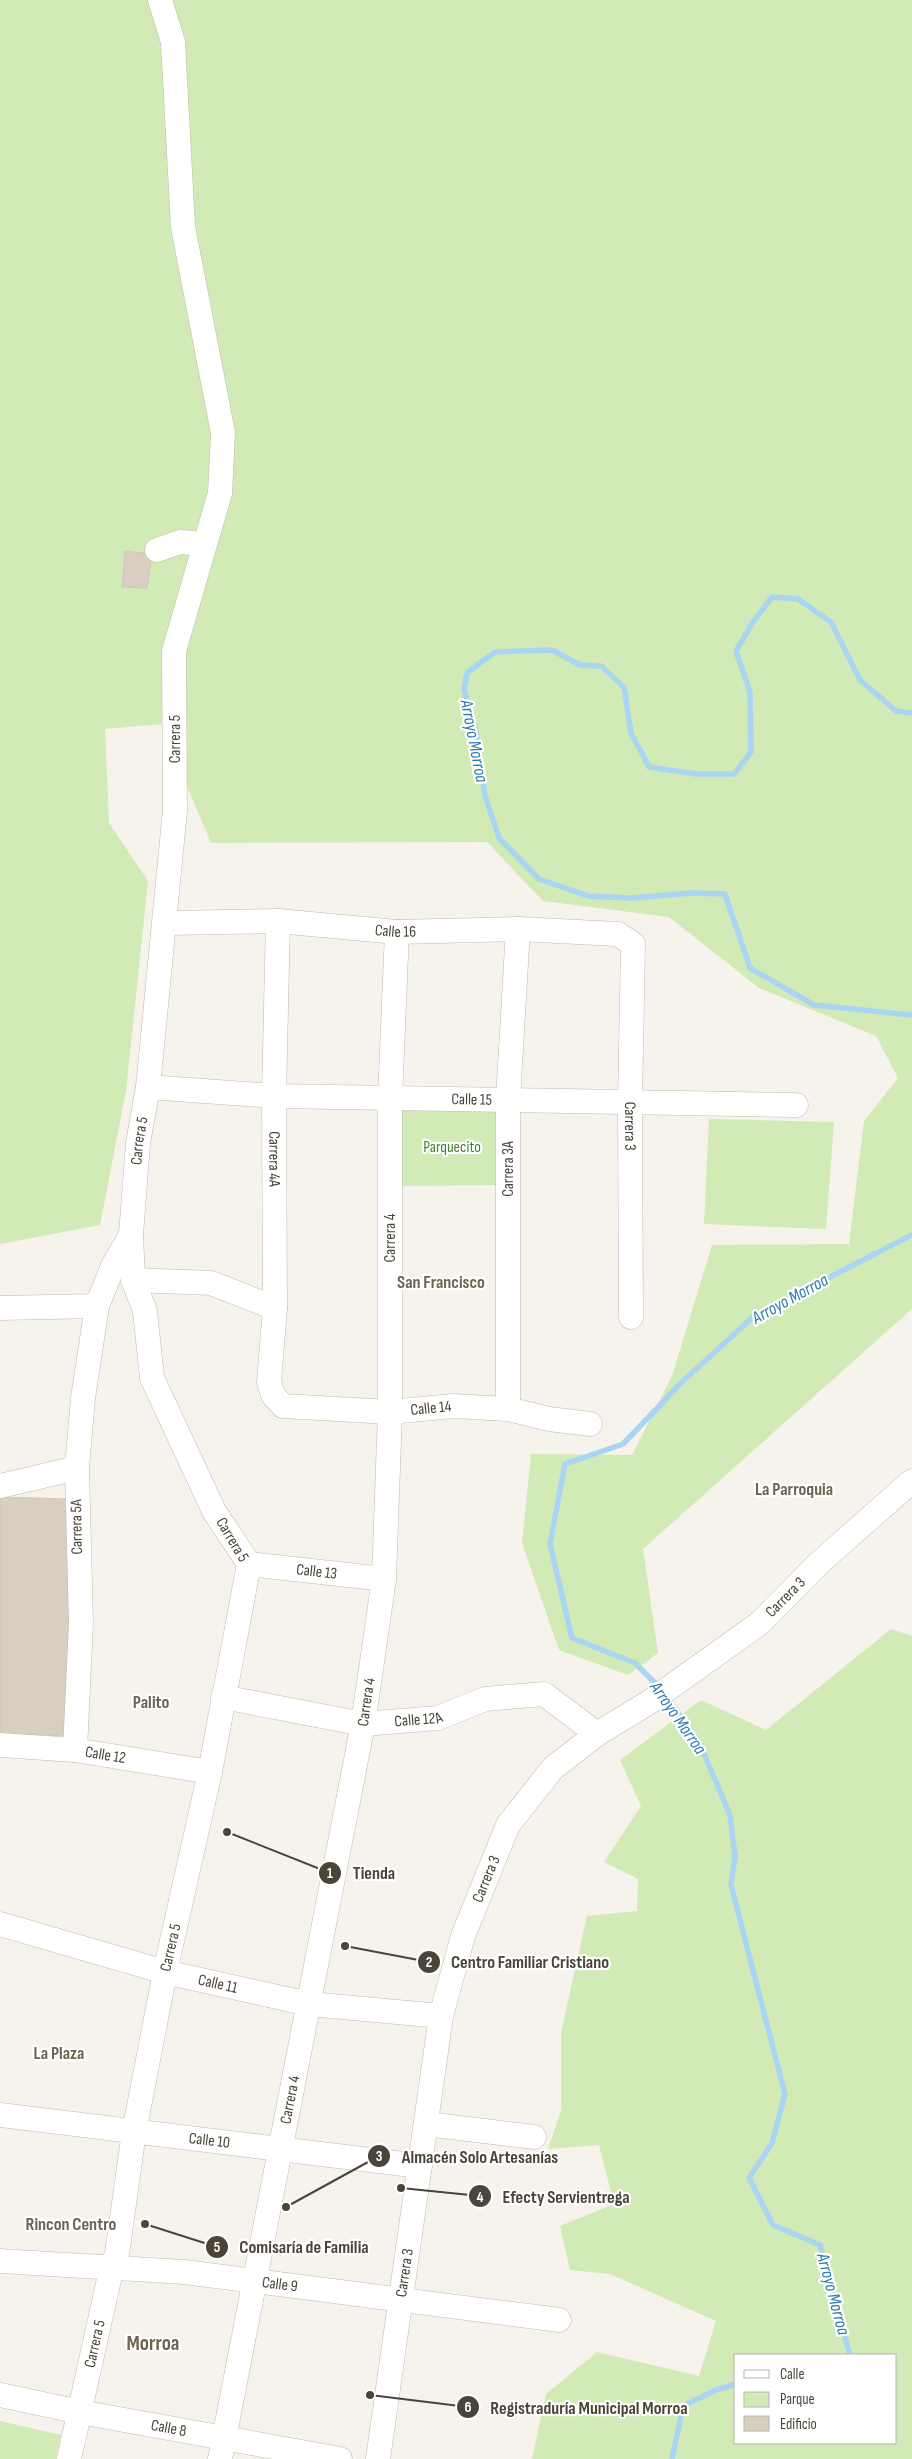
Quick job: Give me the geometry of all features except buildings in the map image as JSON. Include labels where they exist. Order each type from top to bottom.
[{"type":"street","name":"Carrera 5","points":[[69,2459],[112,2266],[117,2254],[134,2132],[165,1972],[210,1772],[249,1564],[214,1511],[152,1378],[144,1311],[134,1280],[131,1235],[138,1143],[148,1087],[175,810],[174,651],[220,493],[223,433],[183,227],[173,42],[160,0]]},
{"type":"street","points":[[157,550],[180,542],[204,544]]},
{"type":"street","name":"Calle 16","points":[[165,924],[278,921],[397,932],[518,929],[618,934],[627,938]]},
{"type":"street","name":"Carrera 4A","points":[[272,1396],[269,1382],[275,1308],[274,1096],[278,921]]},
{"type":"street","name":"Carrera 3A","points":[[508,1409],[508,1100],[518,929]]},
{"type":"street","name":"Carrera 4","points":[[222,2449],[363,1724],[384,1579],[390,1412],[390,1098],[397,932]]},
{"type":"street","name":"Carrera 3","points":[[627,938],[633,944],[630,1102],[631,1317]]},
{"type":"street","name":"Calle 15","points":[[148,1087],[274,1096],[796,1105]]},
{"type":"street","name":"Carrera 5A","points":[[74,1750],[80,1623],[77,1468],[82,1398],[97,1306],[113,1266],[131,1235]]},
{"type":"street","points":[[134,1280],[211,1283],[275,1308]]},
{"type":"street","points":[[0,1308],[97,1306]]},
{"type":"street","name":"Calle 14","points":[[272,1396],[283,1406],[390,1412],[453,1406],[508,1409],[549,1419],[590,1424]]},
{"type":"street","points":[[0,1486],[77,1468]]},
{"type":"street","name":"Carrera 3","points":[[378,2459],[441,2016],[463,1936],[508,1825],[553,1768],[597,1734],[648,1703],[760,1623],[818,1564],[912,1481]]},
{"type":"street","name":"Calle 13","points":[[249,1564],[384,1579]]},
{"type":"street","name":"Calle 12A","points":[[223,1696],[363,1724],[438,1718],[485,1699],[544,1694],[597,1734]]},
{"type":"street","name":"Calle 12","points":[[0,1745],[74,1750],[210,1772]]},
{"type":"street","name":"Calle 11","points":[[0,1924],[165,1972],[309,2004],[441,2016]]},
{"type":"street","name":"Calle 10","points":[[0,2115],[420,2166]]},
{"type":"street","points":[[426,2124],[534,2136]]},
{"type":"street","name":"Calle 9","points":[[0,2261],[112,2266],[256,2280],[559,2320]]},
{"type":"street","name":"Calle 8","points":[[0,2395],[80,2412],[222,2449],[340,2459]]},
{"type":"green space","points":[[0,0],[912,0],[912,1309],[643,1549],[658,1653],[628,1675],[559,1650],[522,1543],[531,1454],[632,1455],[672,1376],[712,1245],[849,1244],[864,1121],[898,1078],[876,1036],[759,988],[669,917],[543,901],[487,842],[211,843],[161,724],[105,729],[109,823],[148,881],[126,1091],[100,1225],[0,1244]]},
{"type":"green space","name":"Parquecito","points":[[399,1108],[505,1109],[504,1185],[399,1186]]},
{"type":"green space","points":[[709,1119],[834,1122],[826,1229],[704,1224]]},
{"type":"green space","points":[[891,1629],[912,1636],[912,2459],[532,2459],[546,2394],[597,2352],[699,2376],[716,2321],[610,2274],[570,2270],[560,2226],[614,2204],[599,2145],[548,2149],[561,2111],[561,2033],[587,1916],[637,1911],[638,1879],[604,1862],[641,1806],[620,1760],[701,1700],[766,1730]]},
{"type":"green space","points":[[0,2421],[61,2435],[56,2459],[0,2459]]},
{"type":"waterway","name":"Arroyo Morroa","points":[[912,713],[896,711],[860,680],[831,622],[798,599],[772,597],[753,622],[736,651],[750,692],[751,752],[734,774],[696,774],[649,767],[631,733],[624,687],[601,666],[580,665],[552,650],[495,652],[467,673],[464,690],[476,732],[485,796],[499,838],[539,879],[588,896],[631,898],[692,893],[725,894],[750,968],[814,1005],[912,1015]]},
{"type":"waterway","name":"Arroyo Morroa","points":[[660,1688],[635,1663],[572,1638],[550,1544],[565,1464],[623,1444],[682,1382],[754,1316],[912,1235]]},
{"type":"waterway","name":"Arroyo Morroa","points":[[667,1697],[700,1744],[730,1815],[735,1856],[731,1885],[785,2094],[772,2143],[749,2178],[773,2225],[820,2245],[850,2354]]},
{"type":"waterway","name":"Arroyo Morroa","points":[[672,2459],[683,2406],[716,2390],[734,2385]]},
{"type":"place","name":"Tienda","points":[[227,1832]]},
{"type":"place","name":"Centro Familiar Cristiano","points":[[345,1946]]},
{"type":"place","name":"Efecty Servientrega","points":[[401,2188]]},
{"type":"place","name":"Almacén Solo Artesanías","points":[[286,2207]]},
{"type":"place","name":"Comisaría de Familia","points":[[145,2224]]},
{"type":"place","name":"Registraduría Municipal Morroa","points":[[370,2395]]},
{"type":"district","name":"San Francisco","points":[[441,1282]]},
{"type":"district","name":"La Parroquia","points":[[794,1489]]},
{"type":"district","name":"Palito","points":[[151,1702]]},
{"type":"district","name":"La Plaza","points":[[59,2053]]},
{"type":"district","name":"Rincon Centro","points":[[71,2224]]},
{"type":"district","name":"Morroa","points":[[153,2343]]}]
